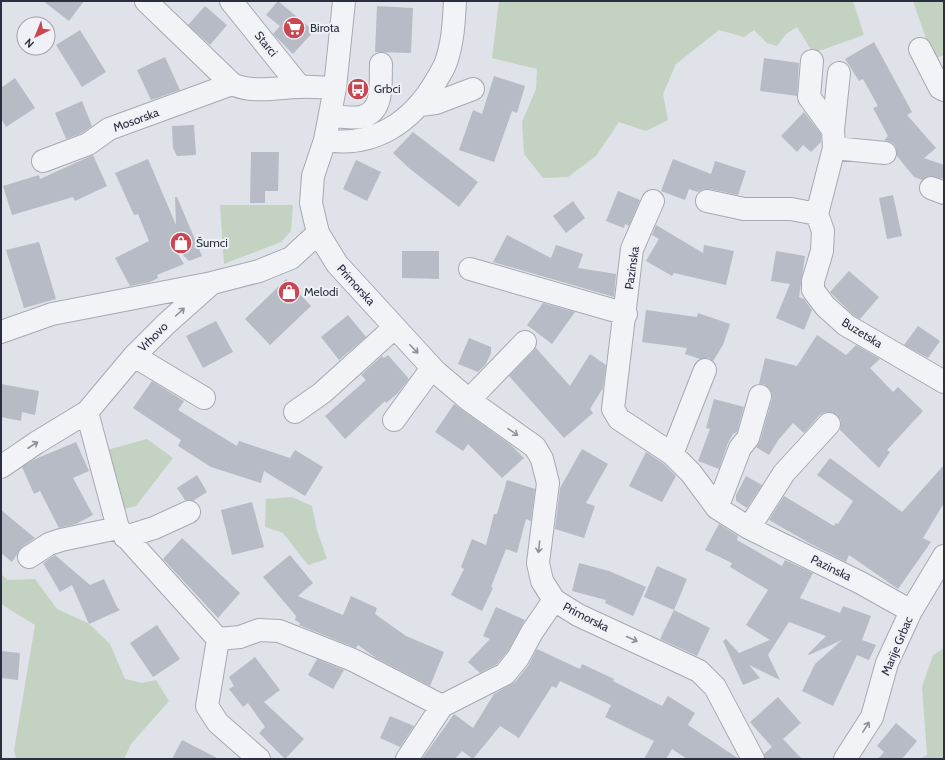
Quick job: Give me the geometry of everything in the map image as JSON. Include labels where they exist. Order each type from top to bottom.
[{"type":"street","points":[[146,1],[232,84],[240,88],[268,90],[300,87],[335,88]]},
{"type":"street","name":"Starci","points":[[231,1],[300,87]]},
{"type":"street","name":"Primorska","points":[[344,1],[335,88],[325,140],[314,176],[311,203],[318,233],[337,264],[432,368],[469,400],[535,447],[542,459],[548,483],[538,562],[542,581],[554,600],[578,615],[699,671],[715,687],[753,759]]},
{"type":"street","points":[[325,140],[340,142],[361,141],[386,132],[405,119],[420,105],[426,98],[448,57],[454,22],[455,1]]},
{"type":"street","points":[[920,49],[940,88],[944,90]]},
{"type":"street","points":[[812,61],[809,97],[834,139],[885,154]]},
{"type":"street","points":[[330,116],[360,118],[376,107],[380,99],[381,64]]},
{"type":"street","points":[[707,201],[744,209],[791,209],[817,214],[834,139],[839,73]]},
{"type":"street","name":"Mosorska","points":[[43,161],[88,144],[109,129],[232,84]]},
{"type":"street","points":[[420,105],[436,103],[473,89]]},
{"type":"street","name":"Pazinska","points":[[653,201],[632,249],[626,314],[613,409],[619,419],[672,454],[691,473],[717,508],[749,528],[862,583],[911,611]]},
{"type":"street","name":"Buzetska","points":[[817,214],[823,231],[822,251],[813,281],[813,290],[817,296],[825,306],[846,325],[944,382]]},
{"type":"street","name":"Vrhovo","points":[[1,466],[87,412],[134,356],[166,324],[212,283],[259,272],[290,258],[318,233]]},
{"type":"street","points":[[470,269],[626,314]]},
{"type":"street","points":[[1,332],[52,314],[212,283]]},
{"type":"street","points":[[295,412],[322,393],[394,328]]},
{"type":"street","points":[[469,400],[526,342]]},
{"type":"street","points":[[134,356],[204,398]]},
{"type":"street","points":[[394,420],[432,368]]},
{"type":"street","points":[[672,454],[705,370]]},
{"type":"street","points":[[717,508],[740,448],[748,438],[760,396]]},
{"type":"street","points":[[87,412],[121,532],[218,639]]},
{"type":"street","points":[[749,528],[784,473],[829,424]]},
{"type":"street","points":[[29,557],[49,544],[61,540],[154,528],[189,512]]},
{"type":"street","name":"Marije Grbac","points":[[845,759],[872,717],[887,663],[911,611],[942,562]]},
{"type":"street","points":[[407,759],[442,706],[505,674],[518,658],[532,632],[554,600]]},
{"type":"street","points":[[218,639],[240,638],[259,630],[280,631],[353,660],[442,706]]},
{"type":"street","points":[[218,639],[207,706],[218,722],[258,759]]},
{"type":"green space","points":[[499,1],[853,1],[864,35],[813,53],[797,27],[786,34],[777,46],[767,43],[754,30],[744,37],[719,30],[676,64],[663,94],[668,120],[646,131],[619,122],[596,156],[568,177],[543,178],[524,154],[522,122],[536,89],[537,69],[492,58]]},
{"type":"green space","points":[[913,1],[944,1],[944,55],[933,59]]},
{"type":"green space","points":[[220,205],[293,205],[291,231],[281,242],[224,264]]},
{"type":"green space","points":[[147,439],[173,458],[136,506],[120,510],[103,451]]},
{"type":"green space","points":[[292,497],[312,506],[317,530],[327,559],[308,565],[283,533],[265,527],[266,499]]},
{"type":"green space","points":[[1,574],[8,580],[35,579],[57,609],[88,623],[110,644],[125,679],[142,683],[156,680],[169,701],[131,744],[124,759],[16,759],[14,750],[35,625],[1,604]]},
{"type":"green space","points":[[944,648],[944,759],[919,759],[927,755],[922,687],[933,655]]},
{"type":"building","points":[[43,1],[84,1],[69,21]]},
{"type":"building","name":"Birota","points":[[278,1],[314,31],[293,54],[273,34],[280,26],[266,15]]},
{"type":"building","points":[[205,6],[227,25],[210,45],[188,25]]},
{"type":"building","points":[[377,6],[413,8],[411,53],[375,52]]},
{"type":"building","points":[[80,30],[106,72],[82,87],[56,45]]},
{"type":"building","points":[[874,42],[912,112],[907,115],[936,148],[924,158],[944,165],[944,179],[929,176],[922,180],[914,177],[897,156],[896,148],[893,143],[884,140],[888,136],[873,108],[878,106],[863,79],[859,81],[845,59]]},
{"type":"building","points":[[165,57],[180,90],[151,100],[137,70]]},
{"type":"building","points":[[764,58],[799,63],[797,96],[760,91]]},
{"type":"building","points":[[494,76],[525,86],[517,113],[512,111],[494,162],[459,150],[473,110],[482,114]]},
{"type":"building","points":[[15,78],[35,108],[6,127],[1,118],[1,88]]},
{"type":"building","points":[[82,101],[92,126],[82,133],[66,139],[55,113]]},
{"type":"building","points":[[804,112],[821,134],[821,142],[811,152],[803,145],[797,152],[781,136]]},
{"type":"building","points":[[194,125],[196,155],[177,156],[173,148],[172,126]]},
{"type":"building","points":[[413,132],[478,182],[459,207],[410,169],[393,153]]},
{"type":"building","points":[[251,152],[279,152],[278,191],[265,191],[265,203],[250,203]]},
{"type":"building","points":[[93,155],[107,186],[75,201],[73,197],[12,215],[3,186],[39,175],[40,179]]},
{"type":"building","points":[[148,159],[176,225],[175,197],[177,197],[202,256],[189,261],[180,252],[178,254],[184,264],[157,275],[158,278],[150,282],[130,286],[115,258],[149,241],[138,214],[134,215],[115,173]]},
{"type":"building","points":[[673,159],[711,174],[715,161],[746,171],[738,195],[710,189],[704,189],[698,192],[689,189],[685,200],[661,191]]},
{"type":"building","points":[[356,160],[381,172],[367,201],[343,189]]},
{"type":"building","points":[[618,191],[640,200],[629,226],[625,224],[624,228],[606,221]]},
{"type":"building","points":[[893,195],[902,236],[887,239],[879,198]]},
{"type":"building","points":[[573,201],[585,218],[566,233],[553,216]]},
{"type":"building","points":[[656,225],[703,253],[704,245],[734,251],[726,285],[674,273],[672,276],[646,261],[659,239],[652,235]]},
{"type":"building","points":[[507,235],[551,258],[556,245],[583,254],[578,268],[616,274],[614,297],[493,262]]},
{"type":"building","points":[[39,242],[56,299],[24,308],[6,250]]},
{"type":"building","points":[[402,251],[439,251],[439,279],[402,278]]},
{"type":"building","points":[[776,251],[805,256],[799,297],[804,299],[812,310],[804,330],[776,318],[790,284],[771,281]]},
{"type":"building","points":[[849,271],[879,297],[860,319],[853,315],[830,292]]},
{"type":"building","points":[[286,279],[311,306],[270,345],[245,319]]},
{"type":"building","points":[[543,303],[575,312],[552,344],[527,325]]},
{"type":"building","points":[[646,310],[697,317],[698,313],[730,324],[723,345],[713,361],[709,358],[700,359],[685,354],[687,348],[642,342]]},
{"type":"building","points":[[348,315],[366,337],[339,360],[321,337]]},
{"type":"building","points":[[216,321],[233,352],[203,368],[186,336]]},
{"type":"building","points":[[918,326],[940,341],[928,358],[904,345]]},
{"type":"building","points":[[817,335],[846,355],[856,345],[880,359],[870,368],[893,392],[898,387],[923,411],[887,450],[890,452],[879,468],[840,430],[841,420],[837,415],[831,412],[825,412],[820,415],[804,433],[793,423],[779,439],[769,455],[756,447],[760,441],[772,399],[772,393],[769,388],[764,384],[759,384],[765,358],[797,366]]},
{"type":"building","points":[[469,338],[491,347],[491,353],[486,364],[478,372],[458,364]]},
{"type":"building","points":[[536,348],[570,386],[590,354],[606,365],[603,388],[590,409],[593,413],[564,438],[509,376]]},
{"type":"building","points":[[388,355],[409,379],[398,393],[386,403],[385,401],[345,439],[325,416],[366,380],[361,375],[382,356],[384,358]]},
{"type":"building","points":[[152,381],[184,401],[178,410],[237,446],[239,441],[290,458],[295,450],[323,467],[305,496],[264,471],[261,483],[211,467],[178,446],[181,440],[133,408]]},
{"type":"building","points":[[1,384],[39,391],[35,415],[22,412],[21,421],[1,417]]},
{"type":"building","points":[[714,399],[744,407],[737,432],[733,434],[728,443],[719,469],[698,461],[710,429],[706,428]]},
{"type":"building","points":[[454,404],[512,446],[524,458],[502,478],[468,444],[463,451],[435,432]]},
{"type":"building","points":[[76,442],[89,471],[73,478],[93,515],[76,524],[59,528],[40,491],[34,494],[22,467],[33,460]]},
{"type":"building","points":[[582,449],[608,464],[586,503],[595,506],[584,538],[555,529],[560,488]]},
{"type":"building","points":[[646,452],[664,464],[676,476],[662,502],[629,486]]},
{"type":"building","points":[[830,458],[902,512],[944,465],[944,503],[923,538],[931,542],[898,589],[849,555],[846,562],[769,520],[784,496],[834,526],[836,523],[838,524],[853,501],[817,475]]},
{"type":"building","points":[[197,475],[207,492],[193,501],[185,500],[177,488]]},
{"type":"building","points":[[746,476],[762,485],[747,508],[736,501],[736,495]]},
{"type":"building","points":[[507,480],[535,489],[531,521],[526,519],[517,553],[506,549],[491,587],[493,588],[482,611],[451,595],[464,569],[461,567],[472,539],[486,545],[494,514],[497,514]]},
{"type":"building","points":[[252,502],[264,547],[232,555],[221,510]]},
{"type":"building","points":[[1,510],[35,538],[22,547],[12,562],[1,553]]},
{"type":"building","points":[[719,524],[738,536],[737,540],[782,566],[785,560],[813,573],[800,598],[840,613],[843,606],[871,616],[862,640],[876,645],[869,660],[857,655],[833,706],[802,691],[815,664],[842,640],[809,655],[808,654],[826,636],[789,622],[768,655],[780,680],[749,665],[760,678],[743,685],[723,641],[726,639],[739,653],[770,640],[746,625],[768,590],[730,567],[732,563],[705,550]]},
{"type":"building","points":[[182,538],[240,593],[218,618],[163,559]]},
{"type":"building","points":[[55,555],[90,585],[104,579],[117,607],[120,610],[89,624],[72,585],[60,592],[43,563]]},
{"type":"building","points":[[290,555],[313,583],[298,596],[343,615],[351,596],[377,608],[375,614],[406,636],[444,652],[430,686],[376,658],[358,645],[356,648],[299,625],[300,623],[295,620],[296,616],[263,577]]},
{"type":"building","points":[[579,563],[609,571],[646,587],[633,616],[605,603],[606,600],[572,591]]},
{"type":"building","points":[[657,566],[687,579],[674,610],[644,597]]},
{"type":"building","points":[[496,607],[525,620],[508,651],[497,664],[480,673],[468,662],[490,639],[483,636]]},
{"type":"building","points":[[674,610],[710,628],[697,656],[660,639]]},
{"type":"building","points":[[157,625],[180,659],[153,677],[130,643]]},
{"type":"building","points":[[537,649],[580,669],[582,664],[614,679],[613,681],[662,706],[668,696],[695,713],[688,725],[739,759],[687,759],[672,749],[666,759],[644,759],[654,741],[605,717],[611,705],[560,681],[556,688],[552,686],[519,738],[500,726],[473,759],[462,751],[455,759],[422,759],[454,714],[473,728],[494,694],[515,682],[528,666]]},
{"type":"building","points":[[1,651],[20,653],[18,680],[1,678]]},
{"type":"building","points":[[255,657],[280,690],[264,702],[304,739],[285,759],[259,733],[265,727],[248,703],[243,707],[229,689],[234,686],[229,677]]},
{"type":"building","points":[[317,659],[344,670],[333,689],[308,675]]},
{"type":"building","points":[[778,697],[801,723],[783,739],[802,759],[765,759],[764,754],[772,747],[750,722]]},
{"type":"building","points":[[390,716],[414,726],[400,747],[380,738]]},
{"type":"building","points":[[896,723],[917,741],[902,759],[878,759],[884,752],[877,746]]},
{"type":"building","points":[[182,740],[219,759],[172,759]]},
{"type":"place","name":"Birota","points":[[294,28]]},
{"type":"place","name":"Grbci","points":[[358,89]]},
{"type":"place","name":"Šumci","points":[[181,243]]},
{"type":"place","name":"Melodi","points":[[289,292]]}]
